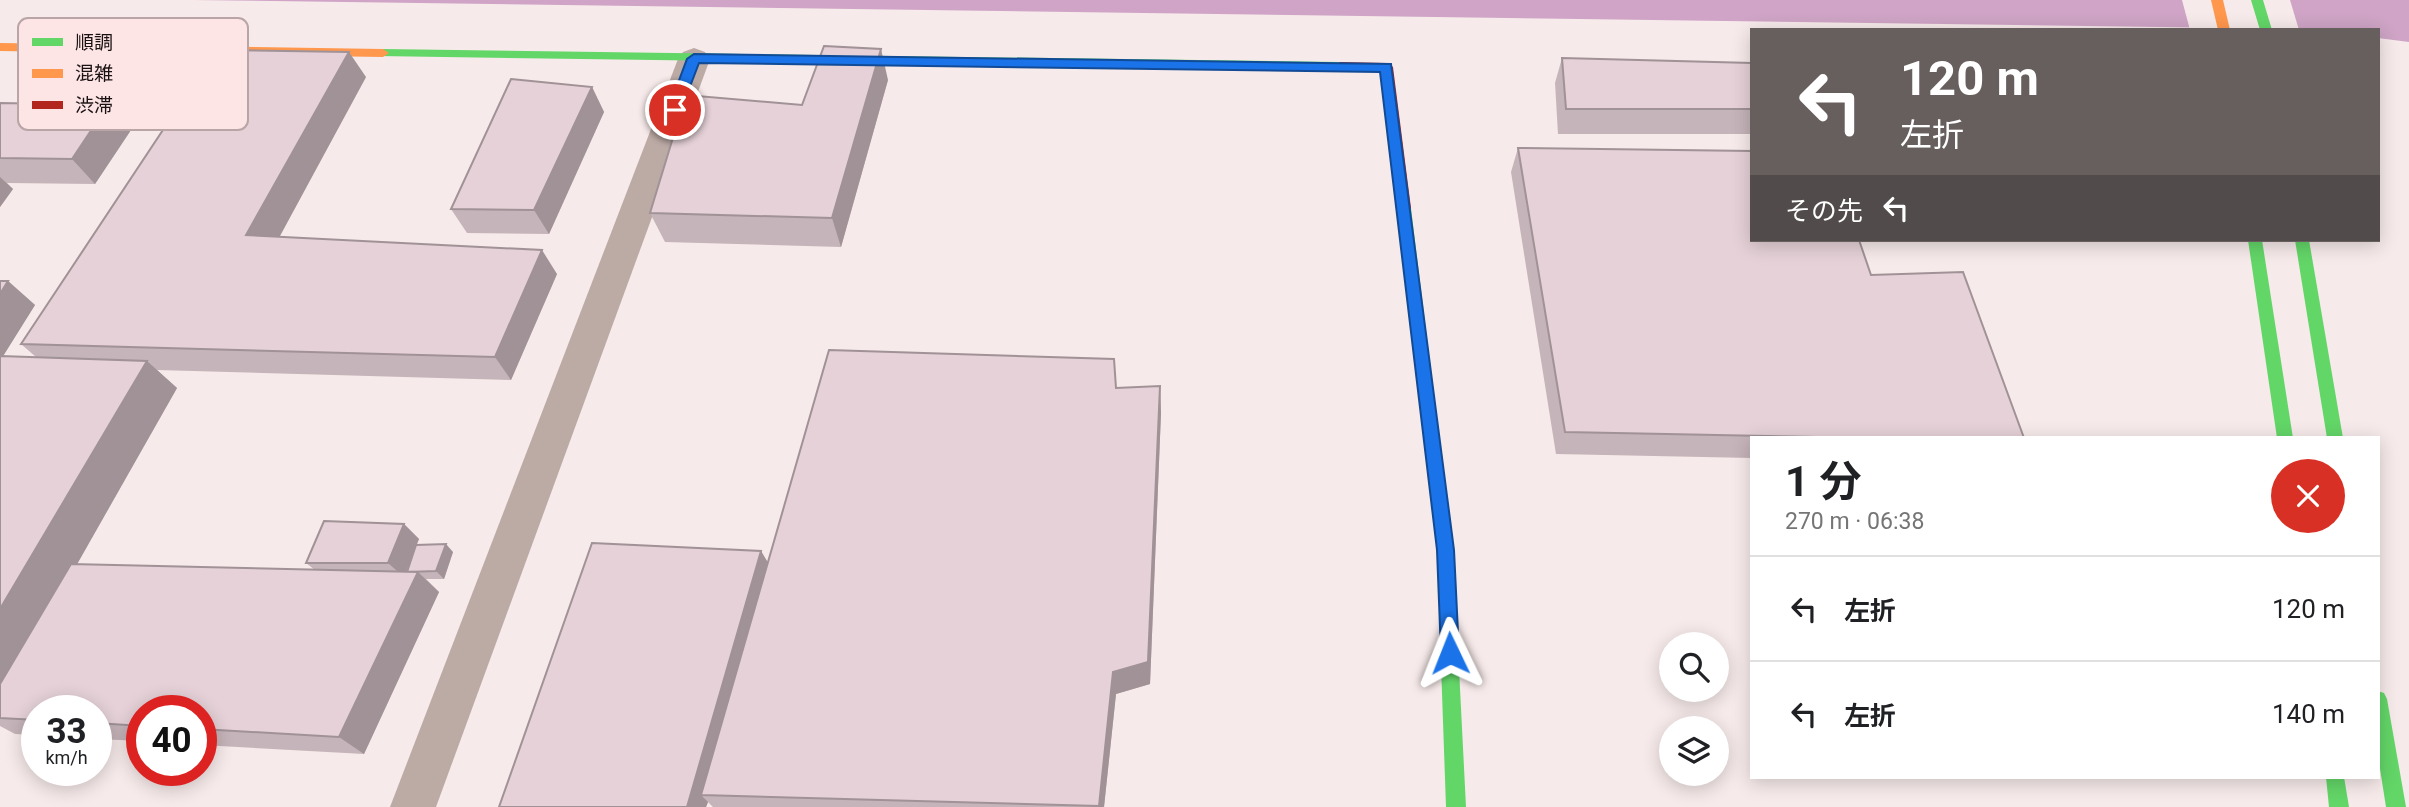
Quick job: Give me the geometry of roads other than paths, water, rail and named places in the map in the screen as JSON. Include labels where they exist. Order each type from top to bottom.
[{"type":"street","points":[[2217,0],[2224,28]]},
{"type":"street","points":[[2257,0],[2265,28]]},
{"type":"street","points":[[0,47],[18,47]]},
{"type":"street","points":[[248,51],[1387,67],[1446,550],[1456,807]]},
{"type":"street","points":[[413,807],[694,59]]},
{"type":"street","points":[[2255,242],[2285,436]]},
{"type":"street","points":[[2302,242],[2335,436]]},
{"type":"street","points":[[2380,711],[2396,807]]},
{"type":"street","points":[[2335,779],[2339,807]]}]
